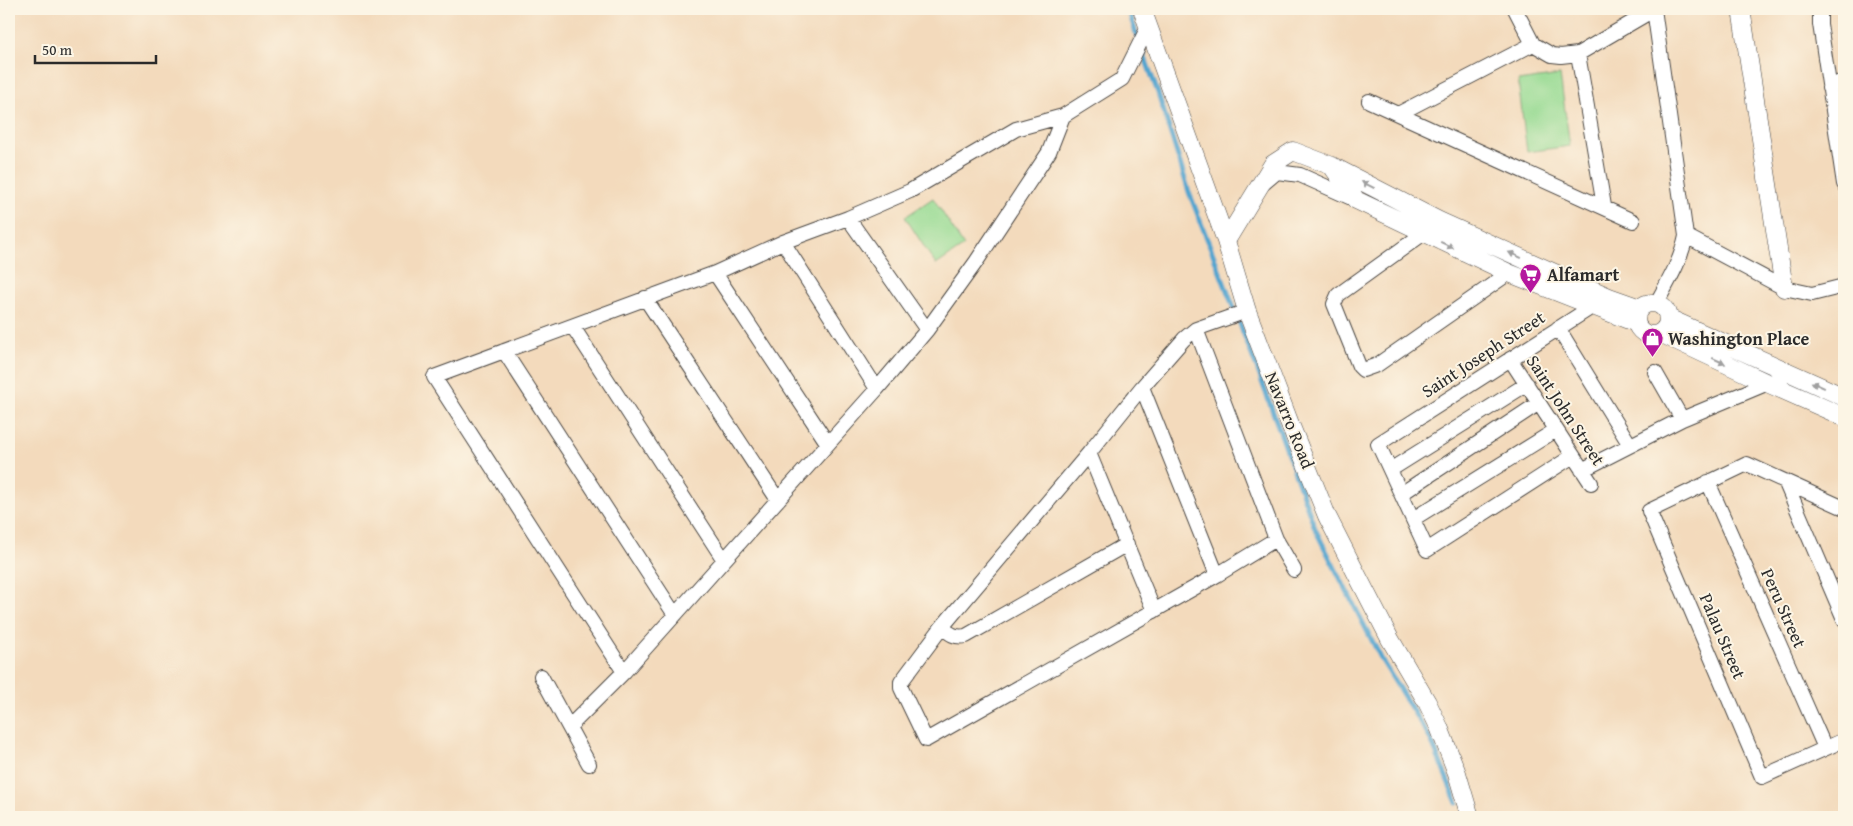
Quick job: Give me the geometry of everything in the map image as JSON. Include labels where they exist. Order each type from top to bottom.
[{"type":"street","name":"Navarro Road","points":[[1142,9],[1142,39],[1226,241],[1240,314],[1290,424],[1327,516],[1390,639],[1427,702],[1457,773],[1470,817]]},
{"type":"street","points":[[1226,241],[1273,164],[1293,151],[1332,166],[1439,220],[1545,278],[1602,301],[1644,311],[1662,307],[1666,312],[1664,325],[1650,335],[1644,333],[1644,311],[1677,266],[1683,252],[1686,236],[1655,9],[1578,54],[1561,56],[1552,55],[1533,44],[1515,9]]},
{"type":"street","points":[[1741,9],[1784,288]]},
{"type":"street","points":[[1822,9],[1820,24],[1844,184]]},
{"type":"street","points":[[624,672],[434,377],[715,273],[783,242],[848,218],[910,191],[1016,129],[1063,116],[1122,79],[1142,39]]},
{"type":"street","points":[[1398,114],[1533,44]]},
{"type":"street","points":[[1578,54],[1604,206]]},
{"type":"street","points":[[1830,88],[1844,80]]},
{"type":"street","points":[[1369,101],[1634,221]]},
{"type":"street","points":[[569,726],[624,672],[877,389],[927,330],[976,262],[1049,152],[1063,116]]},
{"type":"street","points":[[1332,166],[1356,200]]},
{"type":"street","points":[[1257,189],[1277,172],[1300,175],[1509,273],[1545,278]]},
{"type":"street","points":[[848,218],[927,330]]},
{"type":"street","points":[[1439,220],[1424,234],[1338,295],[1334,304],[1359,366],[1364,370],[1377,365],[1509,273]]},
{"type":"street","points":[[1686,236],[1784,288],[1812,294],[1844,286]]},
{"type":"street","points":[[783,242],[877,389]]},
{"type":"street","points":[[715,273],[828,444]]},
{"type":"street","points":[[645,298],[778,500]]},
{"type":"street","name":"Saint Joseph Street","points":[[1390,470],[1378,444],[1602,301]]},
{"type":"street","points":[[1240,314],[1196,329],[1184,338],[942,627],[901,682],[901,688],[926,740],[1217,575],[1276,539]]},
{"type":"street","points":[[1664,325],[1792,373],[1844,397]]},
{"type":"street","points":[[1664,325],[1767,383],[1844,417]]},
{"type":"street","points":[[573,326],[724,560]]},
{"type":"street","points":[[1558,328],[1630,445]]},
{"type":"street","points":[[1196,329],[1276,539],[1294,570]]},
{"type":"street","points":[[504,351],[675,615]]},
{"type":"street","name":"Saint John Street","points":[[1510,359],[1591,483]]},
{"type":"street","points":[[1655,372],[1682,419]]},
{"type":"street","points":[[1582,470],[1682,419],[1792,373]]},
{"type":"street","points":[[1526,384],[1390,470],[1427,550],[1573,456]]},
{"type":"street","points":[[1142,386],[1217,575]]},
{"type":"street","points":[[1401,494],[1539,404]]},
{"type":"street","points":[[1413,519],[1556,430]]},
{"type":"street","points":[[1089,453],[1154,611]]},
{"type":"street","points":[[1708,482],[1748,464],[1844,508]]},
{"type":"street","points":[[1785,481],[1844,619]]},
{"type":"street","name":"Palau Street","points":[[1708,482],[1649,511],[1762,777],[1825,748]]},
{"type":"street","name":"Peru Street","points":[[1708,482],[1825,748]]},
{"type":"street","points":[[942,627],[952,636],[958,638],[966,636],[1127,544]]},
{"type":"street","points":[[541,676],[589,764]]},
{"type":"street","points":[[1825,748],[1844,740]]},
{"type":"green space","points":[[1560,75],[1570,146],[1527,152],[1518,81]]},
{"type":"green space","points":[[933,198],[964,246],[936,265],[905,217]]},
{"type":"waterway","points":[[1130,9],[1138,39]]},
{"type":"waterway","points":[[1141,47],[1158,93],[1189,192],[1257,368],[1316,531],[1384,664],[1431,740],[1457,803]]},
{"type":"place","name":"Alfamart","points":[[1531,293]]},
{"type":"place","name":"Washington Place","points":[[1652,357]]}]
